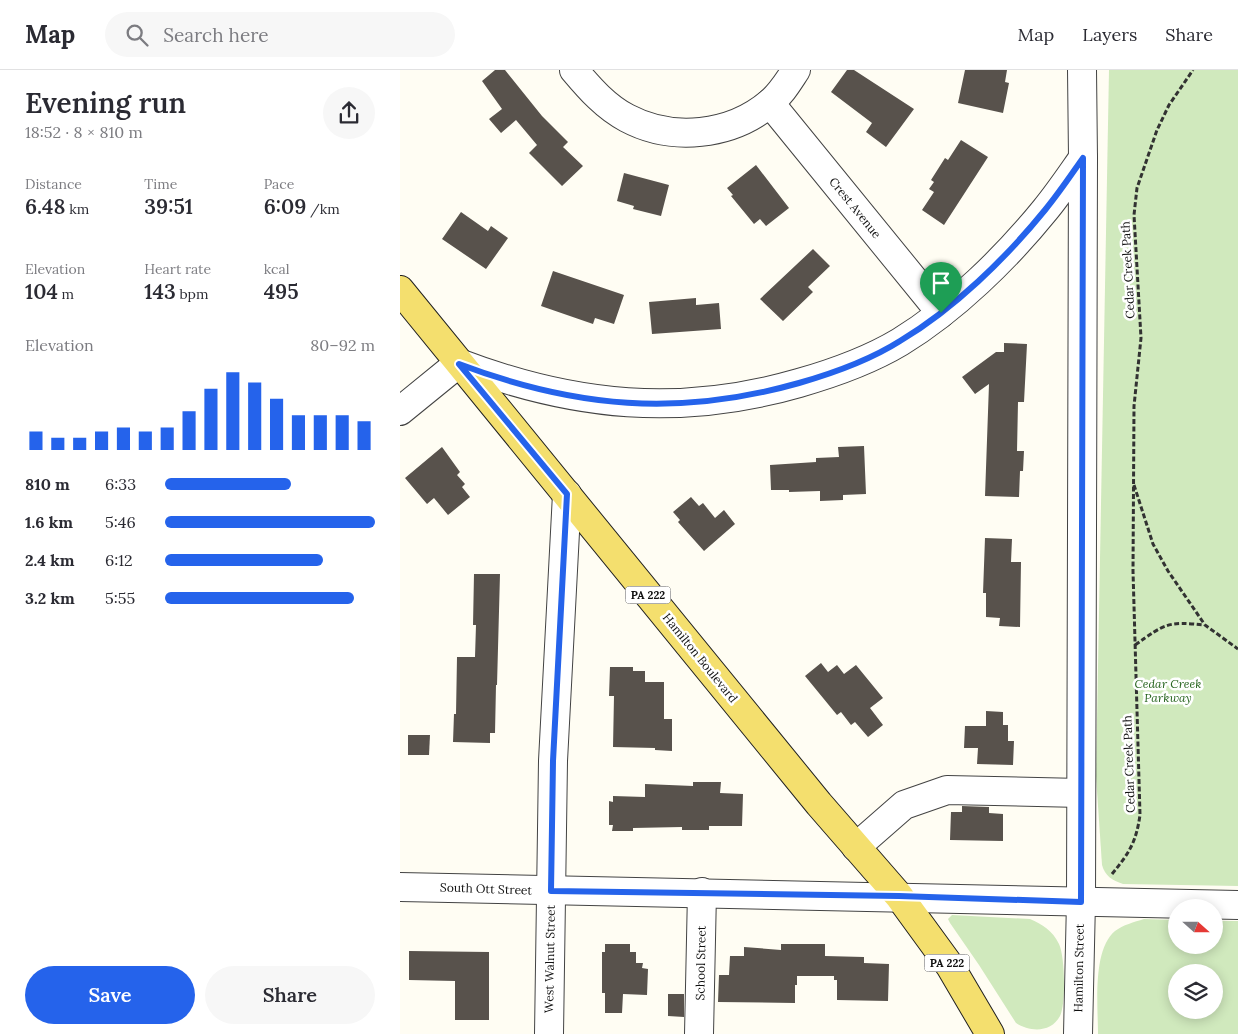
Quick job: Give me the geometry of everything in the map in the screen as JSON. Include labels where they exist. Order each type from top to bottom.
[{"type":"main road","name":"Hamilton Boulevard","points":[[400,290],[819,804],[899,896],[950,966],[990,1034]]},
{"type":"street","points":[[574,70],[605,104],[628,119],[652,128],[679,133],[706,132],[727,127],[748,118],[770,103],[786,86],[796,70]]},
{"type":"street","name":"Hamilton Street","points":[[1078,1034],[1081,902],[1082,70]]},
{"type":"street","name":"Crest Avenue","points":[[770,103],[941,313]]},
{"type":"street","points":[[400,411],[459,364],[526,386],[577,398],[612,402],[665,404],[717,401],[769,392],[820,377],[852,365],[900,342],[941,313],[973,286],[1018,241],[1046,209],[1083,158]]},
{"type":"street","name":"West Walnut Street","points":[[549,1034],[553,761],[567,494]]},
{"type":"street","points":[[856,847],[904,805],[948,790],[1081,793]]},
{"type":"street","name":"South Ott Street","points":[[400,886],[551,891],[899,896],[1238,905]]},
{"type":"street","name":"School Street","points":[[699,1034],[702,892]]},
{"type":"path","name":"Cedar Creek Path","points":[[1112,874],[1130,851],[1137,835],[1140,815],[1132,571],[1134,406],[1141,338],[1134,216],[1137,188],[1157,130],[1169,105],[1194,70]]},
{"type":"path","name":"Cedar Creek Path","points":[[1134,482],[1153,544],[1168,572],[1205,625],[1238,650]]},
{"type":"path","points":[[1134,645],[1167,624],[1181,622],[1205,625]]},
{"type":"green space","name":"Cedar Creek Parkway","points":[[1109,70],[1238,70],[1238,886],[1123,884],[1110,877],[1102,865],[1096,776]]},
{"type":"green space","points":[[952,915],[1030,919],[1043,926],[1057,939],[1064,969],[1064,991],[1062,1010],[1056,1022],[1051,1026],[1040,1029],[1028,1028],[1016,1023],[950,923],[948,919]]},
{"type":"green space","points":[[1144,919],[1168,920],[1168,954],[1223,954],[1223,921],[1238,921],[1238,1034],[1098,1034],[1097,995],[1103,951],[1115,931],[1125,925]]},
{"type":"building","points":[[495,70],[505,70],[542,116],[568,142],[563,147],[583,166],[562,186],[529,153],[537,145],[516,120],[501,133],[489,119],[502,109],[482,81]]},
{"type":"building","points":[[847,70],[854,70],[914,109],[886,147],[866,132],[872,123],[831,92]]},
{"type":"building","points":[[965,70],[1007,70],[1005,82],[1009,83],[1003,113],[958,103]]},
{"type":"building","points":[[961,140],[988,157],[944,225],[922,210],[934,192],[929,189],[934,182],[931,180],[945,158],[948,160]]},
{"type":"building","points":[[756,165],[789,208],[766,226],[760,219],[754,224],[731,196],[733,195],[727,188]]},
{"type":"building","points":[[624,173],[669,185],[661,216],[633,209],[634,206],[617,201]]},
{"type":"building","points":[[461,212],[488,231],[491,226],[508,238],[486,269],[442,239]]},
{"type":"building","points":[[813,249],[830,266],[808,287],[813,292],[783,321],[760,299]]},
{"type":"building","points":[[553,271],[624,295],[614,324],[595,318],[593,324],[541,306]]},
{"type":"building","points":[[696,298],[696,305],[719,303],[721,329],[652,334],[649,302]]},
{"type":"building","points":[[1004,343],[1027,344],[1024,402],[1018,402],[1017,451],[1024,451],[1023,471],[1020,471],[1019,497],[985,496],[989,384],[975,394],[962,377],[996,352],[1004,352]]},
{"type":"building","points":[[864,446],[866,494],[843,495],[843,500],[820,501],[820,491],[789,492],[789,490],[771,490],[770,465],[816,462],[816,458],[839,457],[838,447]]},
{"type":"building","points":[[442,447],[460,472],[457,475],[465,484],[462,487],[470,497],[448,515],[434,498],[427,504],[405,478]]},
{"type":"building","points":[[691,497],[699,506],[703,503],[715,518],[724,510],[735,524],[704,551],[678,522],[680,520],[673,512]]},
{"type":"building","points":[[985,538],[1012,539],[1011,562],[1021,562],[1020,627],[999,626],[1000,618],[986,617],[986,593],[983,593]]},
{"type":"building","points":[[474,574],[500,574],[495,733],[490,733],[490,743],[453,742],[454,714],[456,714],[457,657],[475,657],[476,625],[473,625]]},
{"type":"building","points":[[821,663],[828,672],[837,665],[844,674],[856,665],[883,698],[870,708],[883,725],[868,737],[855,722],[851,725],[841,712],[837,715],[805,676]]},
{"type":"building","points":[[610,667],[633,667],[633,671],[645,671],[645,682],[664,682],[664,719],[672,719],[672,751],[655,750],[655,748],[613,747],[614,696],[609,696]]},
{"type":"building","points":[[986,711],[1003,712],[1003,725],[1008,725],[1008,741],[1014,741],[1013,765],[977,764],[978,748],[964,748],[965,726],[986,726]]},
{"type":"building","points":[[408,735],[430,735],[429,755],[408,755]]},
{"type":"building","points":[[693,782],[721,782],[720,793],[743,794],[742,826],[709,826],[709,830],[682,830],[682,827],[633,828],[633,831],[612,831],[613,825],[609,825],[609,801],[613,802],[613,796],[645,797],[645,784],[693,786]]},
{"type":"building","points":[[962,806],[989,807],[989,813],[1003,814],[1003,841],[950,840],[951,812],[962,812]]},
{"type":"building","points":[[605,944],[630,944],[630,952],[636,952],[636,963],[643,963],[642,968],[648,969],[647,995],[623,994],[622,1013],[605,1013],[605,993],[602,993],[602,952],[605,952]]},
{"type":"building","points":[[781,944],[825,944],[825,956],[864,957],[864,963],[889,964],[888,1001],[837,1000],[837,980],[834,980],[834,976],[797,976],[795,1003],[718,1002],[719,975],[729,975],[730,956],[744,956],[744,947],[781,950]]},
{"type":"building","points":[[409,951],[489,952],[489,1020],[455,1020],[455,981],[409,980]]},
{"type":"building","points":[[668,994],[684,994],[684,1017],[668,1016]]},
{"type":"route","points":[[1083,158],[1081,902],[899,896],[551,891],[553,761],[567,494],[459,364],[526,386],[577,398],[612,402],[665,404],[717,401],[769,392],[820,377],[852,365],[900,342],[941,313],[973,286],[1018,241],[1046,209],[1083,158]]}]
